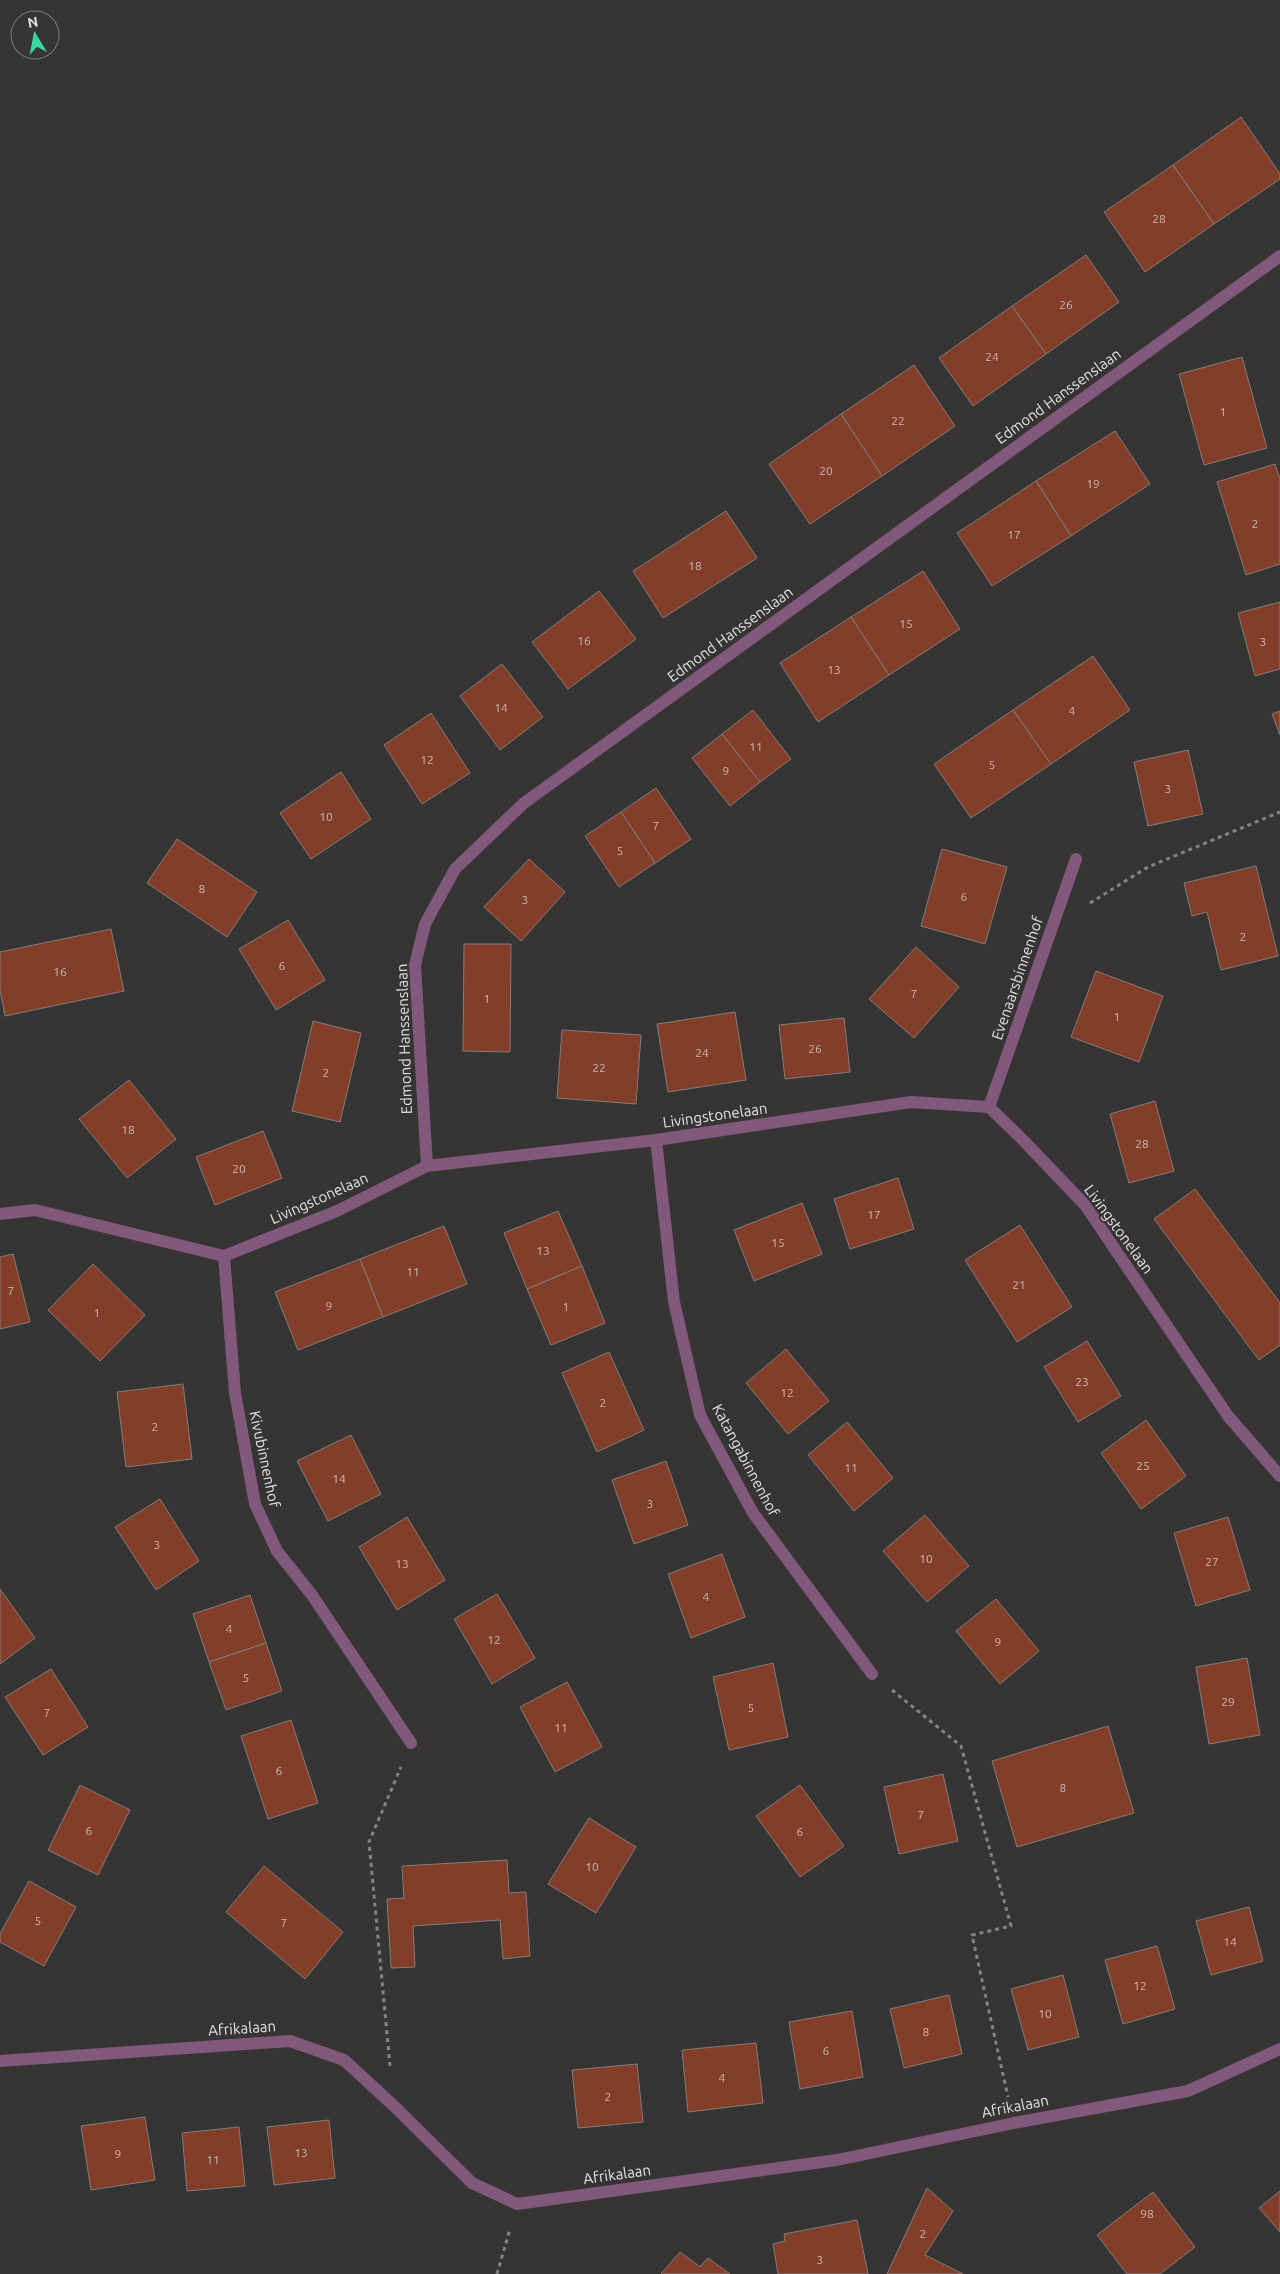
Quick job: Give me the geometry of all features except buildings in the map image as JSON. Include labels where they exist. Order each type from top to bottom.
[{"type":"street","name":"Edmond Hanssenslaan","points":[[427,1166],[415,965],[426,924],[455,869],[524,803],[1280,256]]},
{"type":"street","name":"Evenaarsbinnenhof","points":[[989,1108],[1076,859]]},
{"type":"street","name":"Livingstonelaan","points":[[224,1256],[337,1211],[427,1166],[656,1140],[911,1102],[989,1108],[1024,1141],[1085,1205],[1228,1416],[1280,1476]]},
{"type":"street","name":"Katangabinnenhof","points":[[656,1140],[674,1302],[700,1415],[753,1513],[872,1674]]},
{"type":"street","points":[[0,1214],[35,1210],[224,1256]]},
{"type":"street","name":"Kivubinnenhof","points":[[224,1256],[235,1393],[255,1504],[277,1551],[312,1595],[411,1743]]},
{"type":"street","name":"Afrikalaan","points":[[0,2061],[290,2041],[344,2060],[472,2183],[517,2204],[837,2160],[1014,2123],[1188,2090],[1280,2050]]},
{"type":"path","points":[[1053,925],[1148,867],[1280,812]]},
{"type":"path","points":[[872,1674],[961,1746],[1011,1926],[972,1936],[1014,2123]]},
{"type":"path","points":[[394,2106],[369,1842],[411,1743]]},
{"type":"path","points":[[497,2274],[517,2204]]}]
